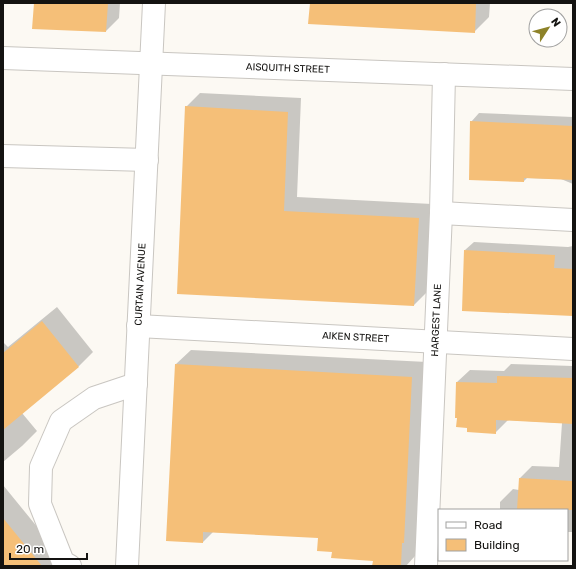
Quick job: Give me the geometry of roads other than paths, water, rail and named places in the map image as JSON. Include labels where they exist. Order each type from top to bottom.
[{"type":"street","name":"CURTAIN AVENUE","points":[[127,566],[154,3]]},
{"type":"street","name":"AISQUITH STREET","points":[[3,58],[151,65],[573,79]]},
{"type":"street","name":"HARGEST LANE","points":[[426,566],[441,214],[444,74]]},
{"type":"street","points":[[3,156],[147,160]]},
{"type":"street","points":[[441,214],[573,220]]},
{"type":"street","name":"AIKEN STREET","points":[[138,326],[573,349]]},
{"type":"street","points":[[70,566],[64,562],[40,504],[41,467],[61,421],[94,398],[136,384]]}]
